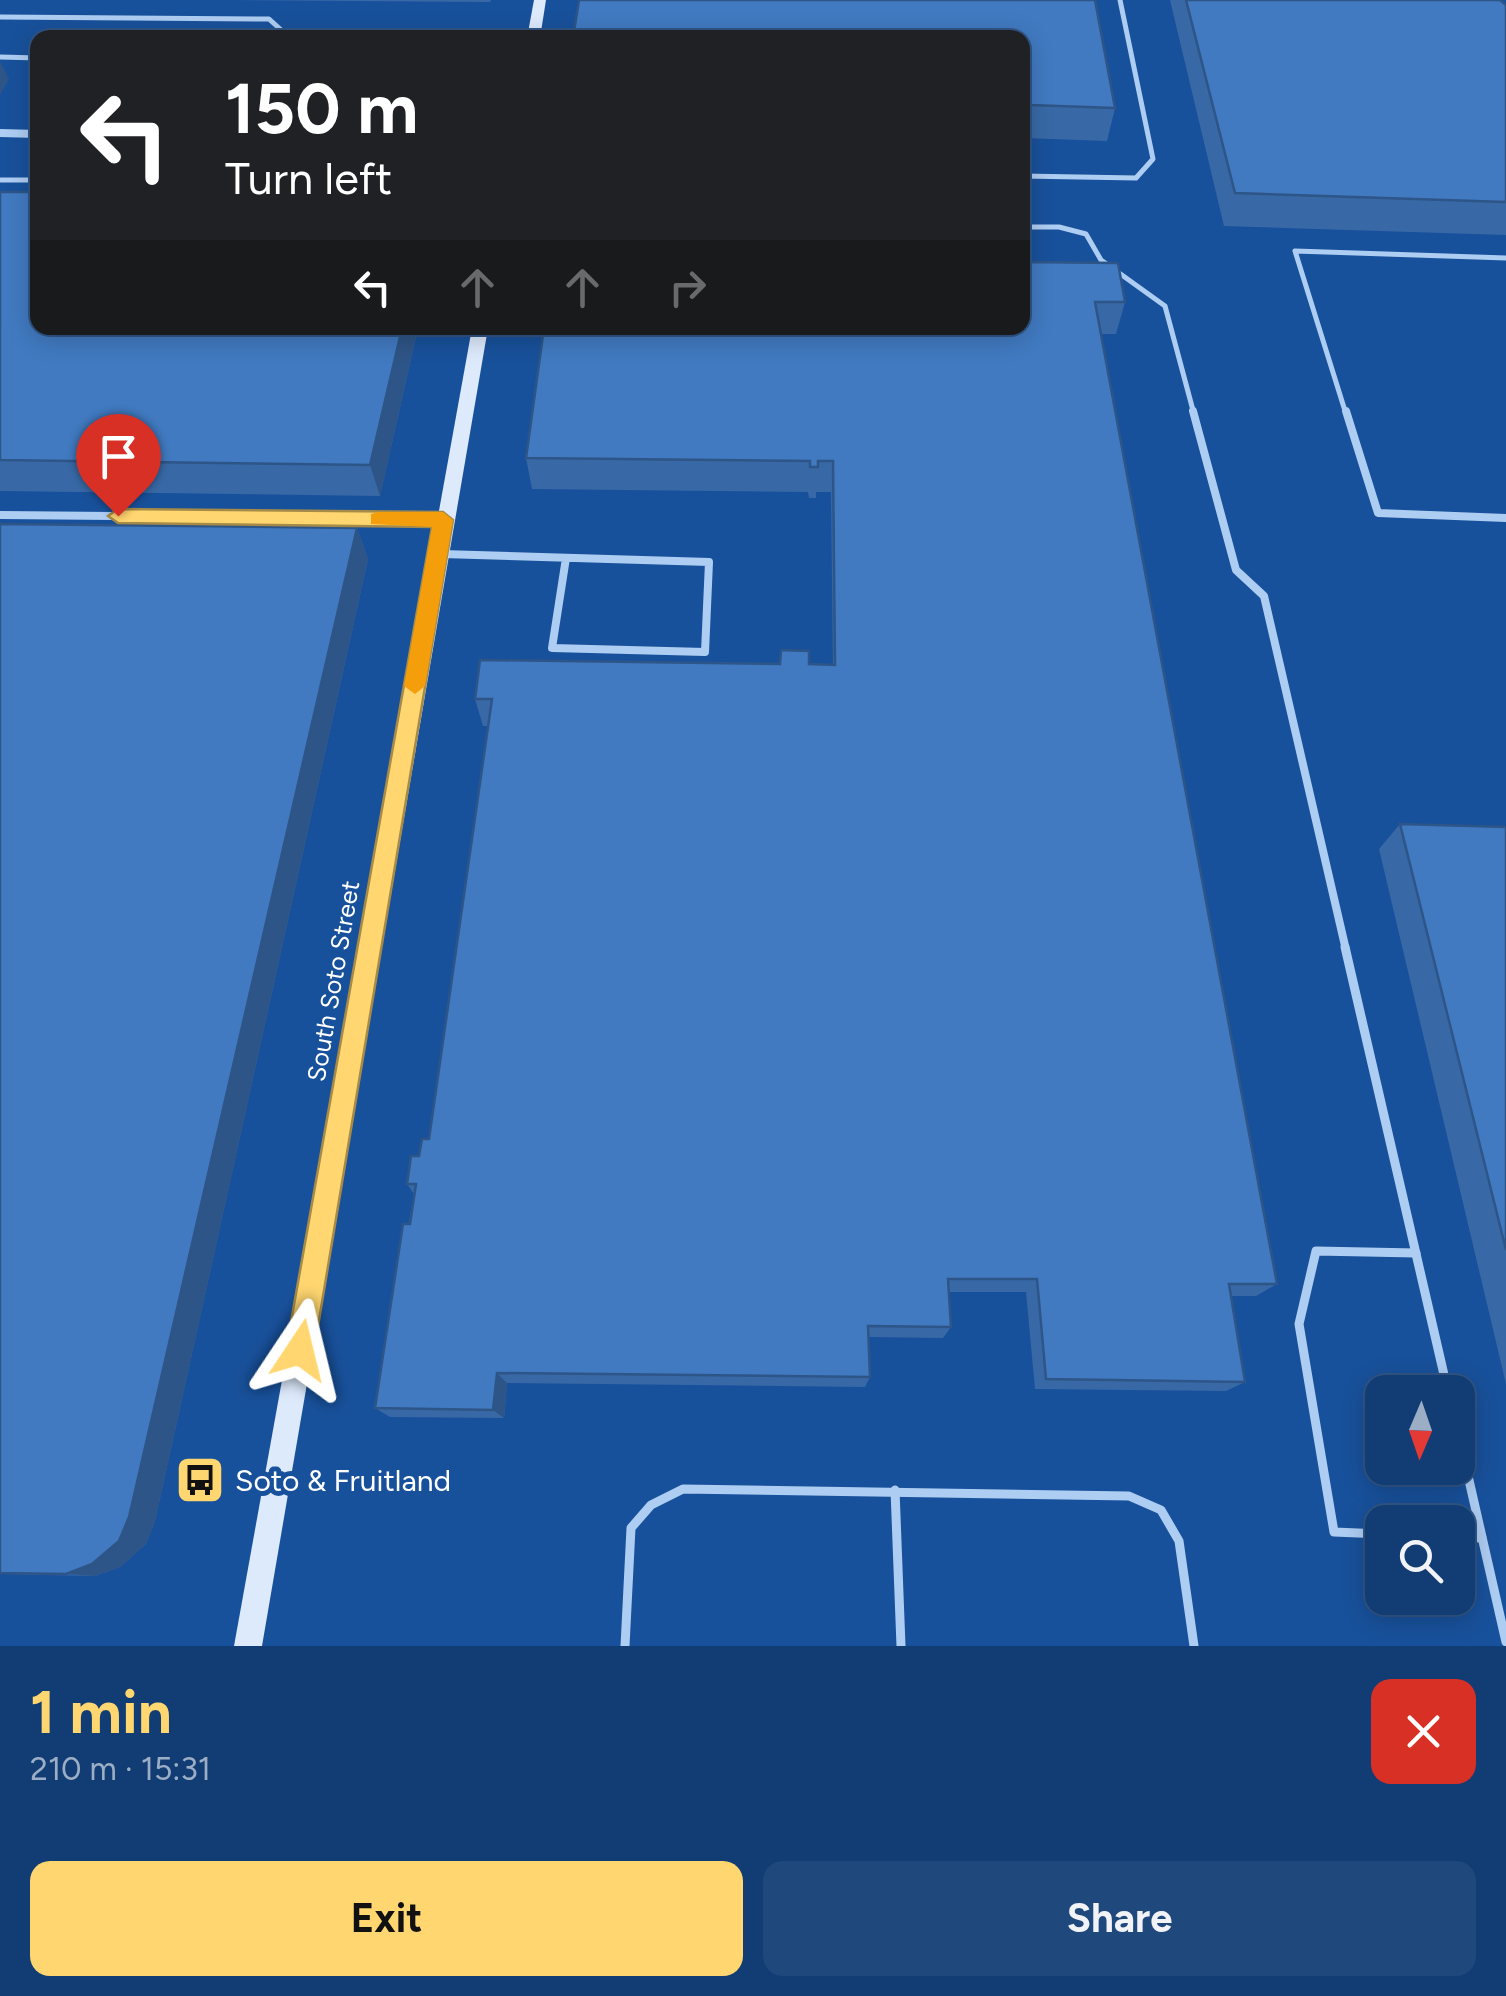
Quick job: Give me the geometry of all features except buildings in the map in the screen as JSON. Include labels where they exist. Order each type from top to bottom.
[{"type":"main road","points":[[534,30],[540,0]]},
{"type":"main road","name":"South Soto Street","points":[[248,1646],[443,520],[479,335]]},
{"type":"street","points":[[0,134],[30,134]]},
{"type":"lane","points":[[1030,176],[1136,178],[1153,159],[1120,0]]},
{"type":"lane","points":[[0,17],[268,20],[280,30]]},
{"type":"lane","points":[[0,57],[30,58]]},
{"type":"lane","points":[[0,180],[30,180]]},
{"type":"lane","points":[[1030,227],[1059,227],[1086,234],[1100,260],[1166,306],[1236,570],[1264,596],[1444,1375]]},
{"type":"lane","points":[[1506,258],[1295,251],[1378,513],[1506,518]]},
{"type":"lane","points":[[0,514],[443,520]]},
{"type":"lane","points":[[438,554],[710,562],[705,652],[552,648],[566,558]]},
{"type":"lane","points":[[1365,1533],[1334,1532],[1298,1324],[1316,1251],[1416,1253]]},
{"type":"lane","points":[[1470,1485],[1506,1642]]},
{"type":"lane","points":[[625,1646],[631,1528],[650,1504],[683,1489],[1129,1496],[1161,1510],[1179,1542],[1194,1646]]},
{"type":"lane","points":[[896,1490],[901,1646]]},
{"type":"lane","points":[[1475,1538],[1482,1538]]},
{"type":"slow traffic","points":[[378,519],[443,520],[415,686]]},
{"type":"place","name":"Soto & Fruitland","points":[[200,1480]]},
{"type":"route","points":[[118,516],[443,520],[300,1350]]}]
